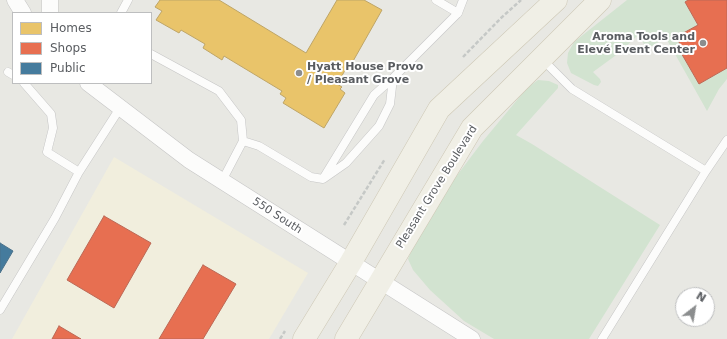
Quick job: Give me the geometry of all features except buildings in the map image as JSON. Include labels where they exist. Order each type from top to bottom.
[{"type":"main road","points":[[304,339],[351,262],[439,109],[556,0]]},
{"type":"main road","name":"Pleasant Grove Boulevard","points":[[346,339],[472,128],[600,0]]},
{"type":"street","points":[[15,0],[22,12]]},
{"type":"street","points":[[50,0],[50,12]]},
{"type":"street","name":"550 South","points":[[89,84],[189,160],[472,339]]},
{"type":"lane","points":[[122,12],[128,0]]},
{"type":"lane","points":[[436,0],[458,13]]},
{"type":"lane","points":[[323,179],[374,95],[458,13],[464,0]]},
{"type":"lane","points":[[152,55],[219,91],[241,120],[243,142],[222,181]]},
{"type":"lane","points":[[542,58],[572,89],[706,171]]},
{"type":"lane","points":[[243,142],[259,146],[310,177],[323,179],[346,163],[379,126],[390,104],[393,78]]},
{"type":"lane","points":[[25,84],[51,114],[53,128],[47,152],[79,172]]},
{"type":"lane","points":[[0,310],[55,218],[79,172],[120,108]]},
{"type":"lane","points":[[602,339],[706,171],[727,140]]},
{"type":"shaded area","points":[[114,157],[308,273],[269,339],[12,339]]},
{"type":"green space","points":[[627,0],[688,0],[685,2],[698,25],[676,37],[683,49],[680,51],[699,84],[727,68],[727,79],[719,89],[707,111],[666,38],[652,46],[647,46],[638,35],[619,53],[593,72],[600,79],[601,82],[598,86],[571,73],[567,63],[568,53],[574,42]]},
{"type":"green space","points":[[538,80],[549,81],[558,85],[558,88],[516,135],[660,225],[589,339],[494,339],[464,321],[430,290],[413,270],[408,259],[412,249],[455,178],[483,141],[527,88]]},
{"type":"place","name":"Aroma Tools and Elevé Event Center","points":[[703,43]]},
{"type":"place","name":"Hyatt House Provo / Pleasant Grove","points":[[299,73]]}]
